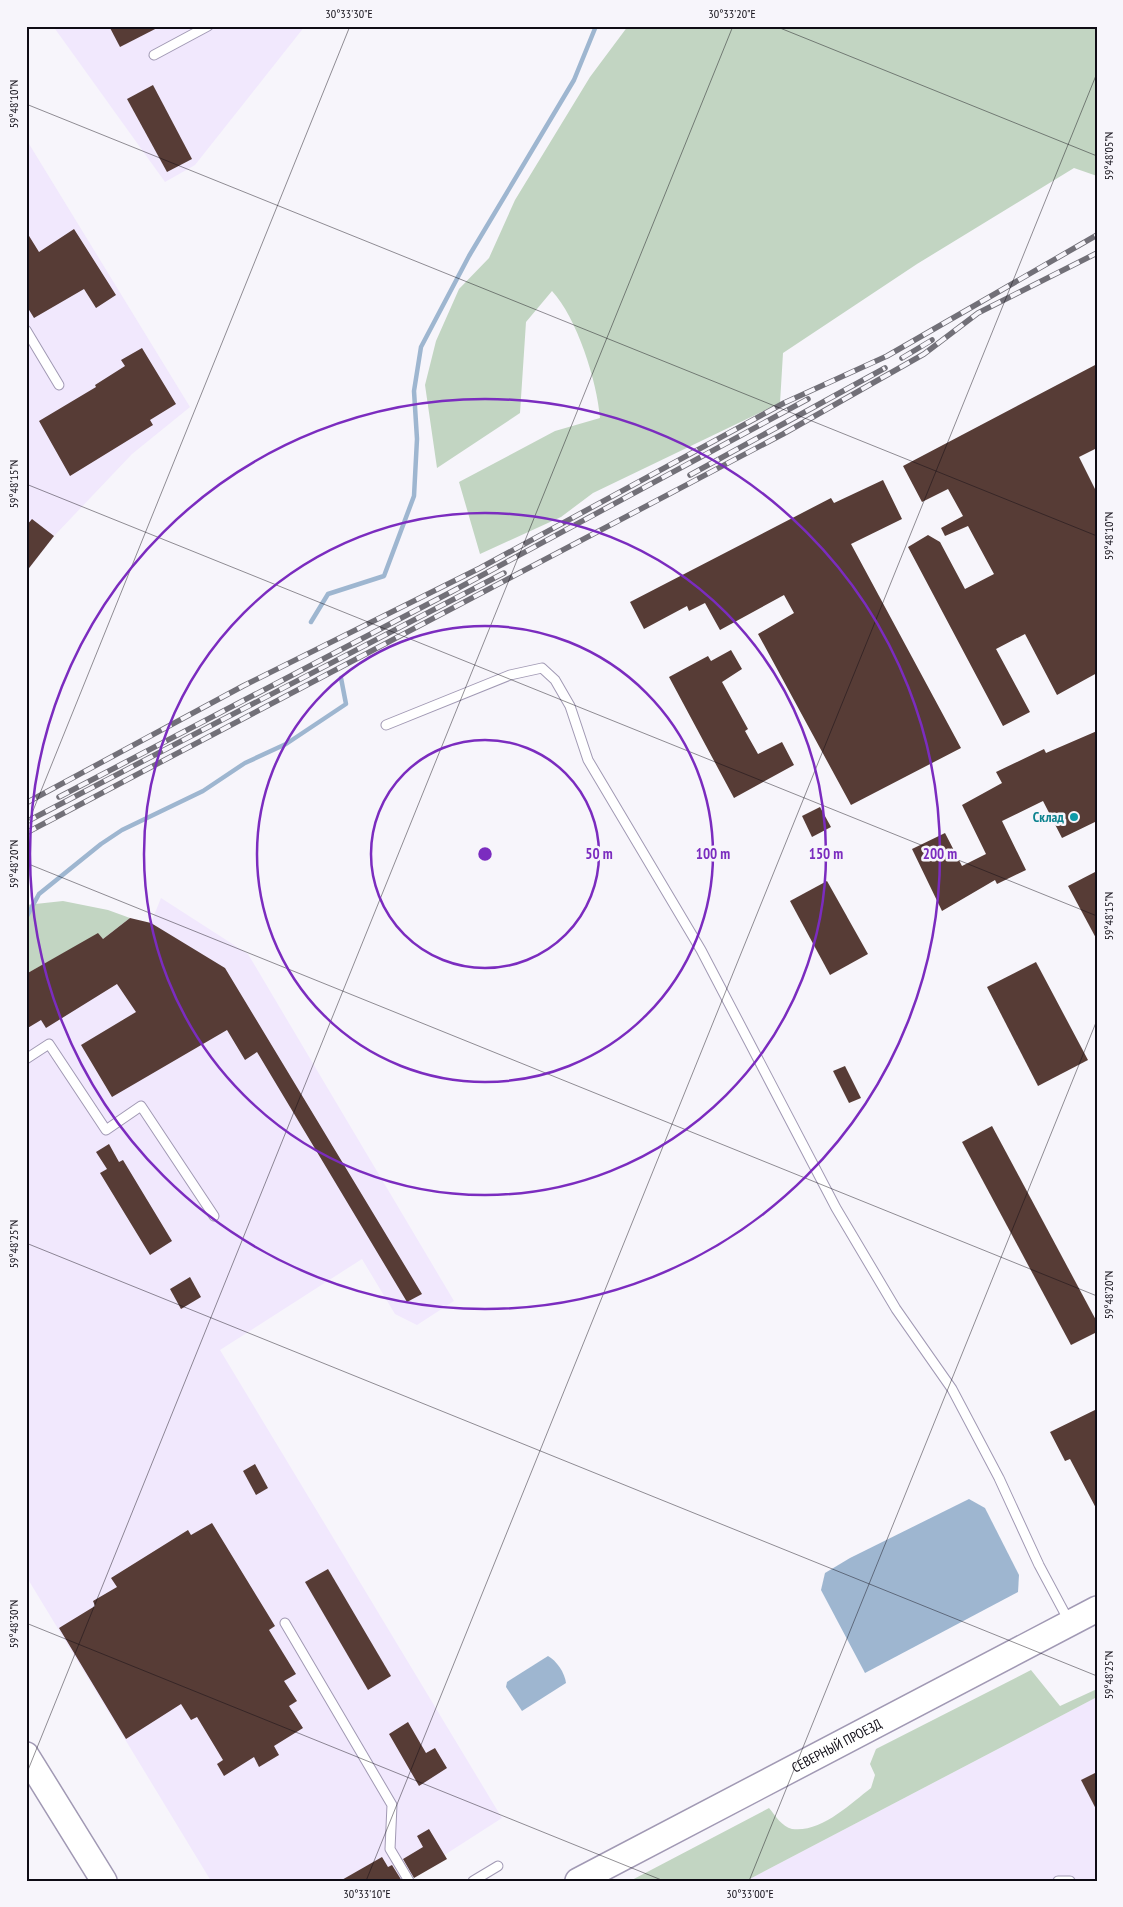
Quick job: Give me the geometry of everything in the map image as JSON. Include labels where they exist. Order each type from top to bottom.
[{"type":"street","name":"СЕВЕРНЫЙ ПРОЕЗД","points":[[578,1881],[1097,1609]]},
{"type":"street","points":[[26,1755],[104,1881]]},
{"type":"lane","points":[[154,55],[208,26]]},
{"type":"lane","points":[[26,330],[59,385]]},
{"type":"lane","points":[[386,725],[510,674],[542,668],[555,680],[570,706],[588,760],[701,950],[836,1208],[896,1309],[952,1389],[999,1478],[1038,1565],[1070,1623]]},
{"type":"lane","points":[[26,1059],[48,1044],[106,1130],[141,1106],[214,1216]]},
{"type":"lane","points":[[285,1623],[392,1805],[390,1849],[409,1881]]},
{"type":"lane","points":[[473,1881],[498,1866]]},
{"type":"lane","points":[[1058,1881],[1070,1881]]},
{"type":"shaded area","points":[[53,26],[305,26],[195,165],[165,182]]},
{"type":"shaded area","points":[[26,139],[190,407],[132,454],[54,536],[26,572]]},
{"type":"shaded area","points":[[161,898],[248,954],[454,1301],[417,1325],[395,1314],[362,1259],[220,1350],[502,1818],[404,1881],[211,1881],[26,1576],[26,974],[98,933],[130,918],[151,923]]},
{"type":"shaded area","points":[[1097,1697],[1097,1881],[746,1881]]},
{"type":"green space","points":[[628,26],[1097,26],[1097,176],[1074,168],[917,264],[783,353],[780,403],[593,493],[561,517],[480,554],[459,482],[555,431],[600,418],[595,386],[584,351],[570,317],[552,291],[526,322],[520,413],[437,468],[425,385],[436,341],[459,289],[489,258],[515,200],[590,77]]},
{"type":"green space","points":[[63,901],[108,910],[130,918],[103,939],[98,934],[26,974],[26,905]]},
{"type":"green space","points":[[1031,1670],[1060,1706],[1097,1689],[1097,1697],[746,1881],[630,1881],[769,1808],[788,1828],[803,1829],[814,1827],[824,1822],[871,1788],[875,1775],[870,1764],[876,1749]]},
{"type":"water","points":[[969,1499],[985,1508],[1019,1575],[1018,1592],[865,1673],[821,1590],[825,1573],[850,1558]]},
{"type":"water","points":[[548,1656],[560,1667],[566,1683],[522,1711],[506,1687],[507,1682]]},
{"type":"building","points":[[109,26],[161,26],[120,47]]},
{"type":"building","points":[[153,85],[192,159],[167,172],[127,99]]},
{"type":"building","points":[[74,229],[116,295],[96,308],[84,289],[34,318],[26,305],[26,231],[39,252]]},
{"type":"building","points":[[142,348],[176,404],[150,420],[153,425],[70,476],[39,421],[96,387],[95,385],[125,366],[121,360]]},
{"type":"building","points":[[1097,364],[1097,448],[1079,457],[1097,493],[1097,673],[1057,695],[1025,634],[996,649],[1030,712],[1003,726],[908,547],[928,535],[940,542],[965,589],[994,574],[968,526],[945,536],[941,528],[963,516],[948,489],[922,502],[903,466]]},
{"type":"building","points":[[883,480],[902,519],[851,544],[961,748],[851,805],[758,634],[794,613],[784,595],[720,630],[705,603],[689,611],[687,606],[644,629],[630,602],[831,498],[834,503]]},
{"type":"building","points":[[32,519],[54,536],[26,572],[26,526]]},
{"type":"building","points":[[731,650],[742,669],[722,682],[748,729],[745,731],[758,754],[782,742],[794,765],[734,798],[669,677],[708,656],[711,661]]},
{"type":"building","points":[[1097,731],[1097,821],[1062,838],[1043,801],[1002,821],[1026,870],[997,884],[995,880],[942,911],[912,849],[945,833],[962,866],[986,854],[962,805],[1002,783],[996,772],[1044,749],[1046,753]]},
{"type":"building","points":[[820,807],[831,827],[812,837],[802,816]]},
{"type":"building","points":[[1097,871],[1097,940],[1068,886]]},
{"type":"building","points":[[827,881],[868,954],[830,975],[790,901]]},
{"type":"building","points":[[130,918],[151,923],[225,968],[422,1294],[407,1302],[257,1052],[245,1060],[227,1030],[112,1097],[81,1045],[136,1012],[117,984],[46,1028],[41,1020],[26,1029],[26,974],[98,933],[103,939]]},
{"type":"building","points":[[1036,962],[1088,1060],[1038,1086],[987,987]]},
{"type":"building","points":[[845,1066],[861,1098],[849,1103],[833,1071]]},
{"type":"building","points":[[992,1126],[1097,1322],[1097,1332],[1071,1345],[962,1142]]},
{"type":"building","points":[[109,1144],[119,1162],[123,1160],[172,1241],[150,1255],[100,1173],[107,1169],[96,1152]]},
{"type":"building","points":[[190,1277],[201,1297],[181,1309],[170,1289]]},
{"type":"building","points":[[1097,1409],[1097,1510],[1070,1459],[1065,1461],[1050,1432]]},
{"type":"building","points":[[255,1464],[268,1488],[256,1495],[243,1471]]},
{"type":"building","points":[[212,1523],[275,1626],[269,1630],[296,1674],[284,1681],[297,1701],[289,1706],[303,1728],[274,1746],[279,1755],[259,1767],[254,1757],[224,1776],[217,1764],[223,1760],[197,1717],[191,1720],[181,1704],[126,1739],[59,1628],[95,1606],[93,1601],[117,1587],[111,1578],[188,1530],[191,1535]]},
{"type":"building","points":[[328,1569],[391,1676],[368,1690],[305,1582]]},
{"type":"building","points":[[408,1722],[426,1753],[435,1748],[447,1768],[419,1786],[389,1734]]},
{"type":"building","points":[[1097,1772],[1097,1811],[1081,1780]]},
{"type":"building","points":[[429,1829],[447,1859],[414,1878],[403,1859],[423,1847],[417,1836]]},
{"type":"building","points":[[382,1857],[388,1867],[392,1865],[402,1881],[340,1881]]},
{"type":"waterway","points":[[311,622],[328,594],[384,576],[414,496],[417,439],[414,391],[421,347],[469,256],[574,80],[596,26]]},
{"type":"waterway","points":[[26,918],[39,894],[101,844],[122,830],[203,791],[245,763],[286,744],[346,704],[341,678]]},
{"type":"railway","points":[[26,803],[243,686],[480,568],[784,403],[887,356],[1097,235]]},
{"type":"railway","points":[[26,833],[783,434],[924,354],[978,313],[1097,253]]},
{"type":"railway","points":[[902,358],[932,340]]},
{"type":"railway","points":[[690,475],[885,368]]},
{"type":"railway","points":[[59,797],[451,592],[808,399]]},
{"type":"railway","points":[[26,822],[504,573]]},
{"type":"place","name":"Склад","points":[[1074,817]]}]
